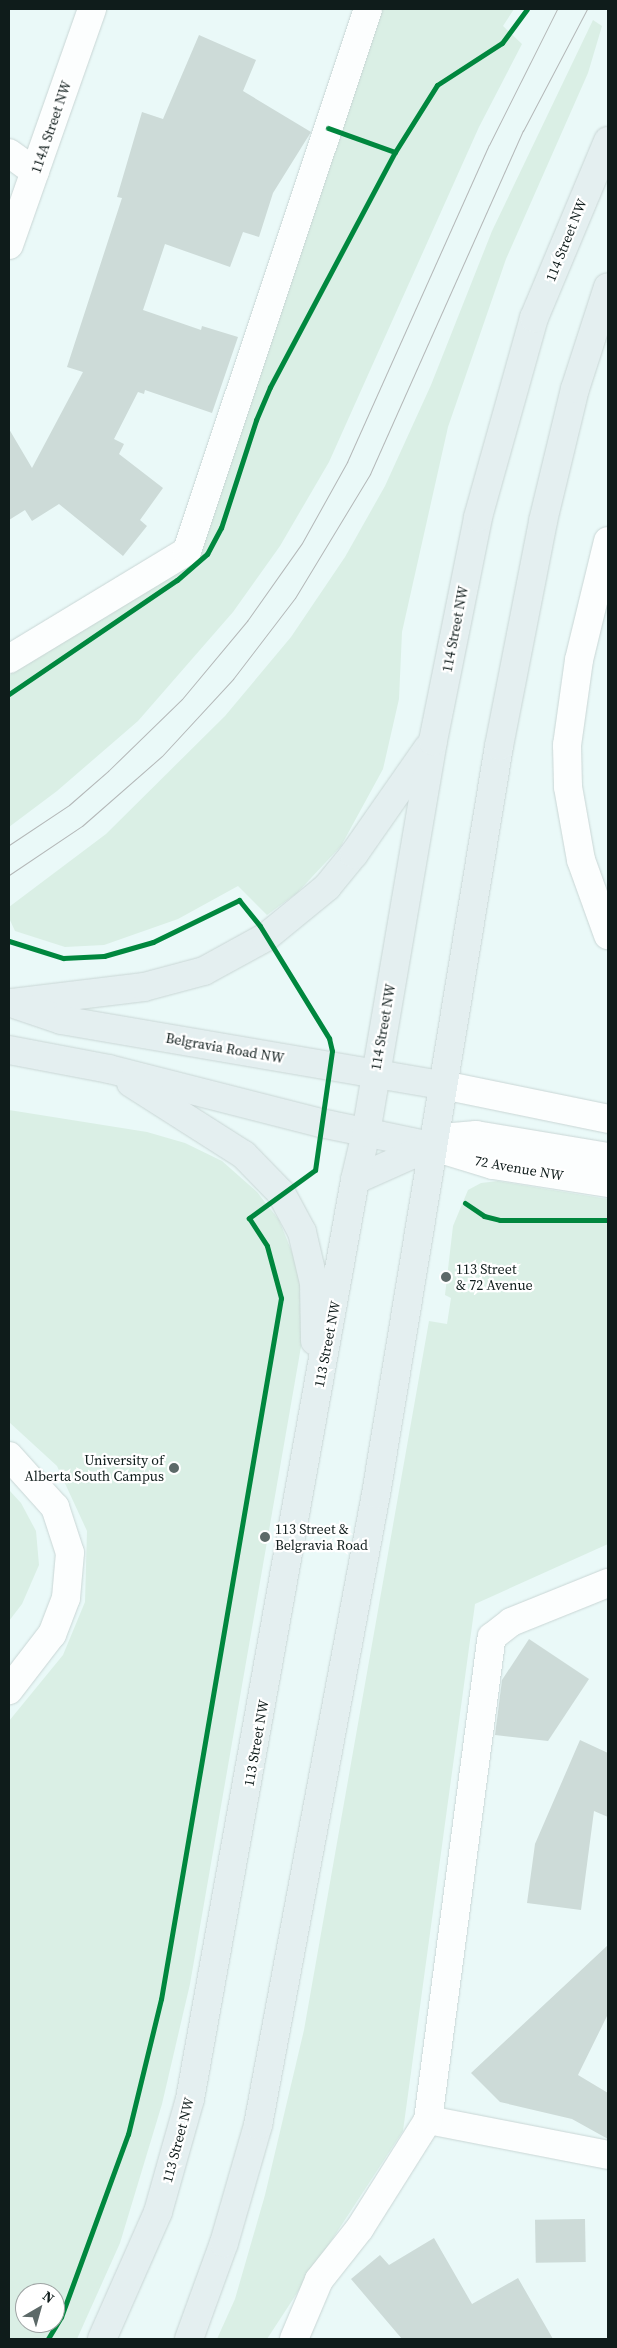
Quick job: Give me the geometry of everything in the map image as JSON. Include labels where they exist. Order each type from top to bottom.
[{"type":"main road","name":"114 Street NW","points":[[366,1134],[433,740],[478,517],[534,318],[608,141]]},
{"type":"main road","points":[[189,2339],[224,2243],[258,2125],[376,1494],[431,1146],[500,746],[542,521],[574,389],[607,294]]},
{"type":"main road","points":[[10,1003],[144,987],[195,974],[266,937],[327,887],[354,854],[433,740]]},
{"type":"main road","name":"Belgravia Road NW","points":[[10,1003],[61,1020],[443,1085]]},
{"type":"main road","points":[[9,1050],[109,1069],[366,1134],[431,1146]]},
{"type":"main road","points":[[109,1069],[244,1155],[281,1194],[302,1232],[314,1283],[316,1398]]},
{"type":"main road","name":"113 Street NW","points":[[102,2339],[158,2212],[190,2099],[355,1180],[366,1134]]},
{"type":"main road","points":[[355,1180],[431,1146]]},
{"type":"street","name":"114A Street NW","points":[[9,245],[92,9]]},
{"type":"street","points":[[9,659],[187,551],[368,9]]},
{"type":"street","points":[[9,153],[35,172]]},
{"type":"street","points":[[608,541],[578,660],[567,745],[573,824],[591,895],[608,935]]},
{"type":"street","points":[[443,1085],[608,1118]]},
{"type":"street","points":[[431,1146],[453,1137],[476,1135],[608,1157]]},
{"type":"street","name":"72 Avenue NW","points":[[431,1146],[493,1165],[608,1183]]},
{"type":"street","points":[[9,1456],[55,1507],[70,1552],[66,1598],[52,1634],[9,1690]]},
{"type":"street","points":[[294,2339],[319,2280],[360,2228],[428,2120],[492,1638],[511,1622],[608,1583]]},
{"type":"street","points":[[428,2120],[608,2155]]},
{"type":"green space","points":[[380,9],[514,9],[503,26],[522,44],[479,127],[329,462],[280,546],[233,612],[138,721],[57,791],[9,827],[9,677],[14,669],[200,540]]},
{"type":"green space","points":[[593,20],[602,26],[588,73],[506,259],[448,427],[402,632],[399,699],[383,769],[341,846],[297,893],[267,915],[238,886],[178,919],[104,945],[65,947],[15,931],[9,918],[9,907],[106,834],[225,716],[291,637],[345,557],[385,486],[431,385],[492,231]]},
{"type":"green space","name":"University of Alberta South Campus","points":[[9,1110],[147,1132],[185,1143],[222,1161],[257,1192],[279,1220],[296,1262],[306,1318],[190,1984],[162,2104],[120,2243],[77,2339],[9,2339],[9,1721],[63,1655],[85,1602],[87,1531],[57,1466],[9,1422]]},
{"type":"green space","points":[[498,1181],[608,1199],[608,1544],[475,1604],[403,2131],[267,2339],[217,2339],[235,2299],[265,2195],[304,2030],[429,1321],[447,1324],[451,1298],[445,1295],[453,1226],[468,1190],[481,1183]]},
{"type":"green space","points":[[9,1490],[21,1503],[36,1531],[39,1565],[22,1604],[9,1621]]},
{"type":"building","points":[[199,35],[256,60],[243,91],[311,132],[273,193],[259,237],[243,232],[230,267],[165,244],[143,310],[201,330],[202,326],[238,337],[212,413],[145,390],[144,394],[138,392],[114,439],[124,444],[119,454],[163,488],[140,520],[147,526],[123,556],[59,504],[32,521],[25,510],[9,520],[9,429],[32,468],[83,372],[67,367],[122,198],[117,197],[142,112],[163,119]]},
{"type":"building","points":[[529,1639],[589,1679],[548,1741],[495,1735],[502,1680]]},
{"type":"building","points":[[580,1740],[608,1753],[608,1817],[594,1811],[581,1910],[527,1903],[535,1844]]},
{"type":"building","points":[[608,1945],[608,2014],[578,2075],[608,2093],[608,2139],[572,2119],[500,2102],[471,2073]]},
{"type":"building","points":[[585,2219],[586,2262],[536,2263],[535,2220]]},
{"type":"building","points":[[434,2238],[472,2304],[518,2278],[553,2339],[402,2339],[351,2279],[380,2255],[389,2265]]},
{"type":"tram line","points":[[9,845],[69,805],[108,771],[182,699],[247,621],[302,543],[347,462],[489,145],[557,9]]},
{"type":"tram line","points":[[9,875],[82,826],[162,756],[233,679],[295,598],[370,474],[523,131],[587,9]]},
{"type":"cycle path","points":[[9,694],[177,580],[207,554],[221,528],[256,420],[270,387],[395,152],[437,85],[502,43],[527,9]]},
{"type":"cycle path","points":[[328,128],[395,152]]},
{"type":"cycle path","points":[[9,941],[63,958],[104,956],[153,942],[239,900],[260,926],[329,1038],[332,1051],[315,1170],[249,1218],[267,1246],[281,1298],[161,1999],[128,2134],[61,2317],[48,2339]]},
{"type":"cycle path","points":[[465,1203],[484,1216],[500,1220],[608,1220]]},
{"type":"place","name":"113 Street & 72 Avenue","points":[[446,1277]]},
{"type":"place","name":"University of Alberta South Campus","points":[[174,1468]]},
{"type":"place","name":"113 Street & Belgravia Road","points":[[265,1537]]}]
